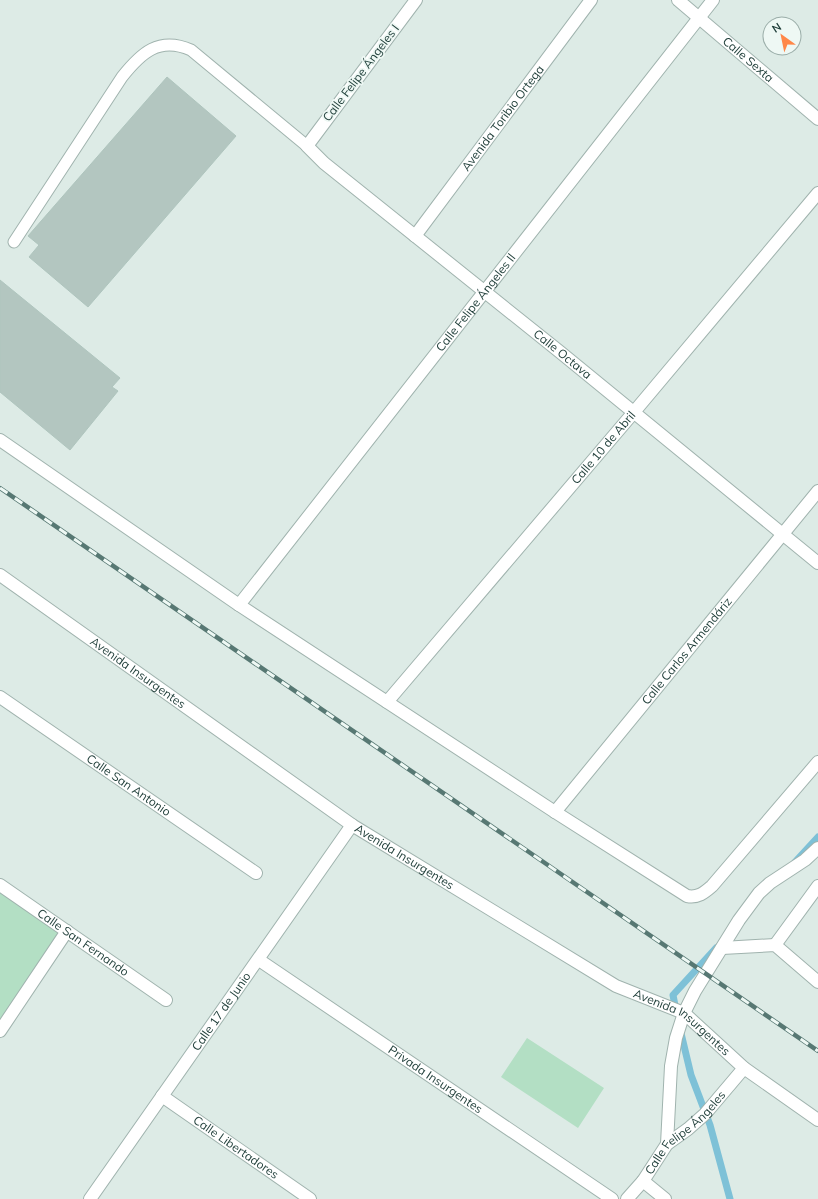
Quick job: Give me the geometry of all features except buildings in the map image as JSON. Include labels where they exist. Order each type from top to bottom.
[{"type":"street","name":"Calle Felipe Ángeles I","points":[[307,146],[416,0]]},
{"type":"street","name":"Avenida Toribio Ortega","points":[[415,236],[591,0]]},
{"type":"street","name":"Calle Sexta","points":[[678,0],[818,119]]},
{"type":"street","name":"Calle Felipe Ángeles Il","points":[[239,605],[713,0]]},
{"type":"street","name":"Calle Octava","points":[[307,146],[324,163],[634,412],[818,563]]},
{"type":"street","name":"Calle 10 de Abril","points":[[387,702],[818,193]]},
{"type":"street","points":[[0,440],[239,605],[554,812],[688,896],[694,897],[700,895],[712,886],[818,762]]},
{"type":"street","name":"Calle Carlos Armendáriz","points":[[554,812],[818,491]]},
{"type":"street","name":"Avenida Insurgentes","points":[[0,575],[352,825],[616,986],[684,1013],[744,1068],[818,1120]]},
{"type":"street","name":"Calle San Antonio","points":[[0,697],[256,873]]},
{"type":"street","name":"Calle 17 de Junio","points":[[90,1199],[352,825]]},
{"type":"street","points":[[667,1144],[671,1066],[676,1038],[684,1013],[695,991],[739,920],[759,893],[805,860],[818,848]]},
{"type":"street","name":"Calle San Fernando","points":[[0,885],[166,1000]]},
{"type":"street","points":[[775,945],[818,886]]},
{"type":"street","points":[[0,1031],[67,931]]},
{"type":"street","points":[[722,948],[775,945],[818,982]]},
{"type":"street","name":"Privada Insurgentes","points":[[258,960],[612,1199]]},
{"type":"street","name":"Calle Felipe Ángeles","points":[[628,1199],[643,1181],[667,1144],[688,1129],[705,1114],[744,1068]]},
{"type":"street","name":"Calle Libertadores","points":[[162,1096],[310,1199]]},
{"type":"street","points":[[643,1181],[665,1199]]},
{"type":"lane","points":[[14,242],[122,77],[135,60],[146,52],[160,46],[170,44],[183,46],[191,50],[307,146]]},
{"type":"green space","points":[[0,885],[67,931],[0,1031]]},
{"type":"green space","points":[[527,1038],[604,1088],[578,1128],[501,1077]]},
{"type":"waterway","points":[[795,862],[818,837]]},
{"type":"waterway","points":[[676,1011],[673,995],[716,948]]},
{"type":"waterway","points":[[680,1029],[691,1075],[710,1125],[730,1199]]},
{"type":"railway","points":[[0,488],[818,1051]]}]
